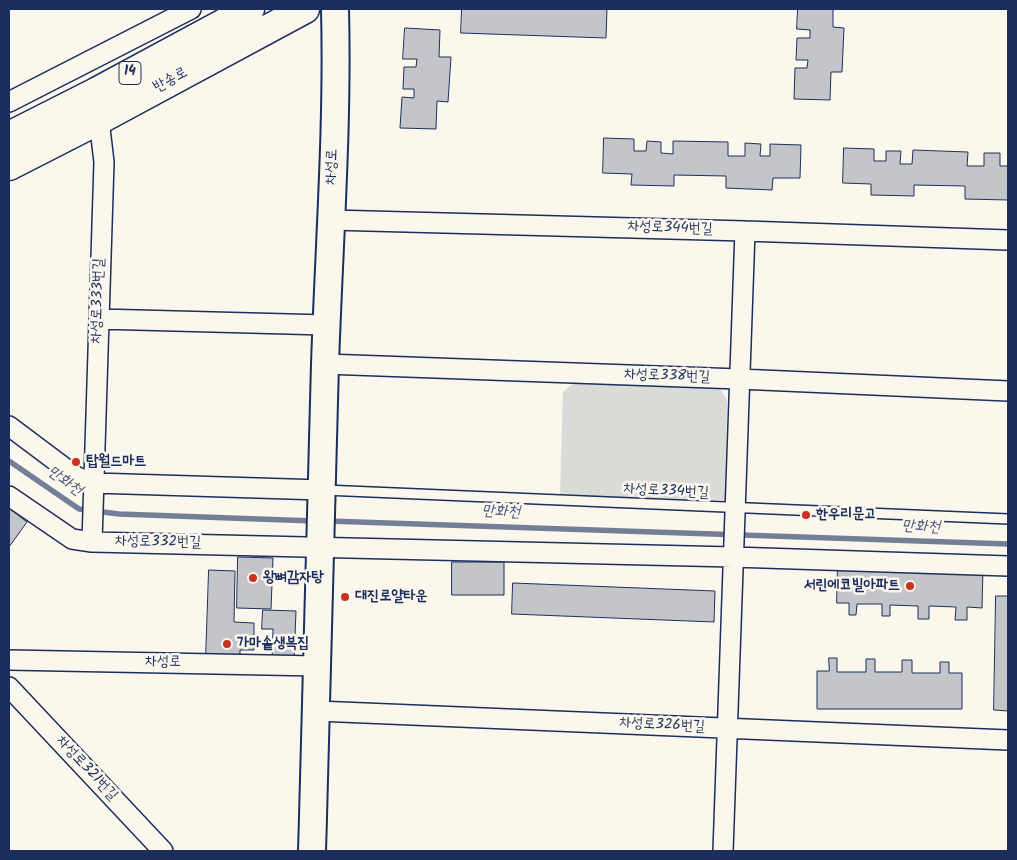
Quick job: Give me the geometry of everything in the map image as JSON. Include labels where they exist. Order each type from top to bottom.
[{"type":"main road","name":"반송로","points":[[9,136],[250,9]]},
{"type":"main road","name":"반송로","points":[[9,166],[99,120],[305,9]]},
{"type":"main road","name":"차성로","points":[[320,541],[336,53],[335,9]]},
{"type":"main road","points":[[312,851],[320,541]]},
{"type":"street","points":[[9,102],[41,86],[162,15],[191,9]]},
{"type":"street","points":[[162,15],[176,48]]},
{"type":"street","points":[[41,86],[64,107]]},
{"type":"street","name":"차성로333번길","points":[[92,535],[104,162],[99,120]]},
{"type":"street","name":"차성로344번길","points":[[331,220],[1008,240]]},
{"type":"street","points":[[723,851],[744,231]]},
{"type":"street","points":[[99,319],[326,325]]},
{"type":"street","name":"차성로338번길","points":[[325,364],[1008,392]]},
{"type":"street","points":[[9,426],[94,490],[322,493]]},
{"type":"street","name":"차성로332번길","points":[[9,496],[72,539],[92,535],[733,551],[1008,566]]},
{"type":"street","name":"차성로","points":[[9,660],[318,666]]},
{"type":"street","name":"차성로321번길","points":[[9,687],[163,851]]},
{"type":"street","name":"차성로326번길","points":[[316,711],[1008,740]]},
{"type":"lane","name":"차성로334번길","points":[[322,493],[735,512],[1008,519]]},
{"type":"shaded area","points":[[576,381],[718,385],[727,400],[725,500],[560,496],[563,392]]},
{"type":"building","points":[[462,9],[607,9],[606,38],[461,33]]},
{"type":"building","points":[[798,9],[833,9],[833,27],[844,28],[842,72],[831,72],[830,100],[794,99],[795,68],[807,68],[808,60],[796,60],[797,38],[810,38],[810,30],[797,29]]},
{"type":"building","points":[[405,28],[440,30],[439,57],[451,57],[448,102],[437,101],[436,129],[400,128],[402,97],[414,98],[414,89],[403,89],[404,67],[416,67],[417,59],[403,59]]},
{"type":"building","points":[[604,138],[634,139],[634,151],[646,151],[647,141],[661,142],[661,153],[673,154],[673,141],[728,142],[728,156],[745,156],[745,143],[761,144],[760,156],[770,156],[770,144],[801,145],[800,178],[773,178],[772,190],[726,188],[726,176],[674,175],[674,186],[631,185],[632,174],[603,173]]},
{"type":"building","points":[[844,148],[874,149],[874,161],[886,161],[886,151],[901,151],[900,164],[912,164],[913,150],[968,152],[967,166],[984,166],[984,153],[1000,153],[1000,166],[1008,166],[1008,200],[965,199],[965,186],[914,185],[914,196],[871,195],[871,184],[843,183]]},
{"type":"building","points":[[9,508],[27,522],[9,547]]},
{"type":"building","points":[[238,557],[273,558],[271,609],[237,608]]},
{"type":"building","points":[[452,562],[504,562],[504,595],[452,595]]},
{"type":"building","name":"서린에코빌아파트","points":[[838,565],[983,568],[982,608],[967,607],[967,620],[955,620],[956,607],[929,606],[929,619],[918,619],[918,606],[890,605],[890,616],[882,616],[882,604],[857,604],[856,615],[849,615],[849,603],[837,603]]},
{"type":"building","points":[[209,570],[235,571],[234,622],[254,623],[254,650],[240,650],[240,659],[206,658]]},
{"type":"building","points":[[513,583],[715,591],[714,622],[512,614]]},
{"type":"building","points":[[996,596],[1008,596],[1008,711],[994,710]]},
{"type":"building","points":[[263,610],[296,611],[294,661],[272,661],[273,629],[262,629]]},
{"type":"building","points":[[829,658],[837,658],[837,672],[866,672],[866,659],[875,659],[875,672],[902,672],[902,660],[912,660],[912,673],[940,673],[940,662],[949,662],[949,673],[962,673],[962,709],[817,709],[817,671],[829,671]]},
{"type":"waterway","name":"만화천","points":[[9,461],[79,509],[119,514],[314,521]]},
{"type":"waterway","name":"만화천","points":[[328,521],[1008,544]]},
{"type":"place","name":"탑월드마트","points":[[76,462]]},
{"type":"place","name":"한우리문고","points":[[806,515]]},
{"type":"place","name":"왕뼈감자탕","points":[[253,578]]},
{"type":"place","name":"서린에코빌아파트","points":[[910,586]]},
{"type":"place","name":"대진로얄타운","points":[[345,597]]},
{"type":"place","name":"가마솥생복집","points":[[227,644]]}]
